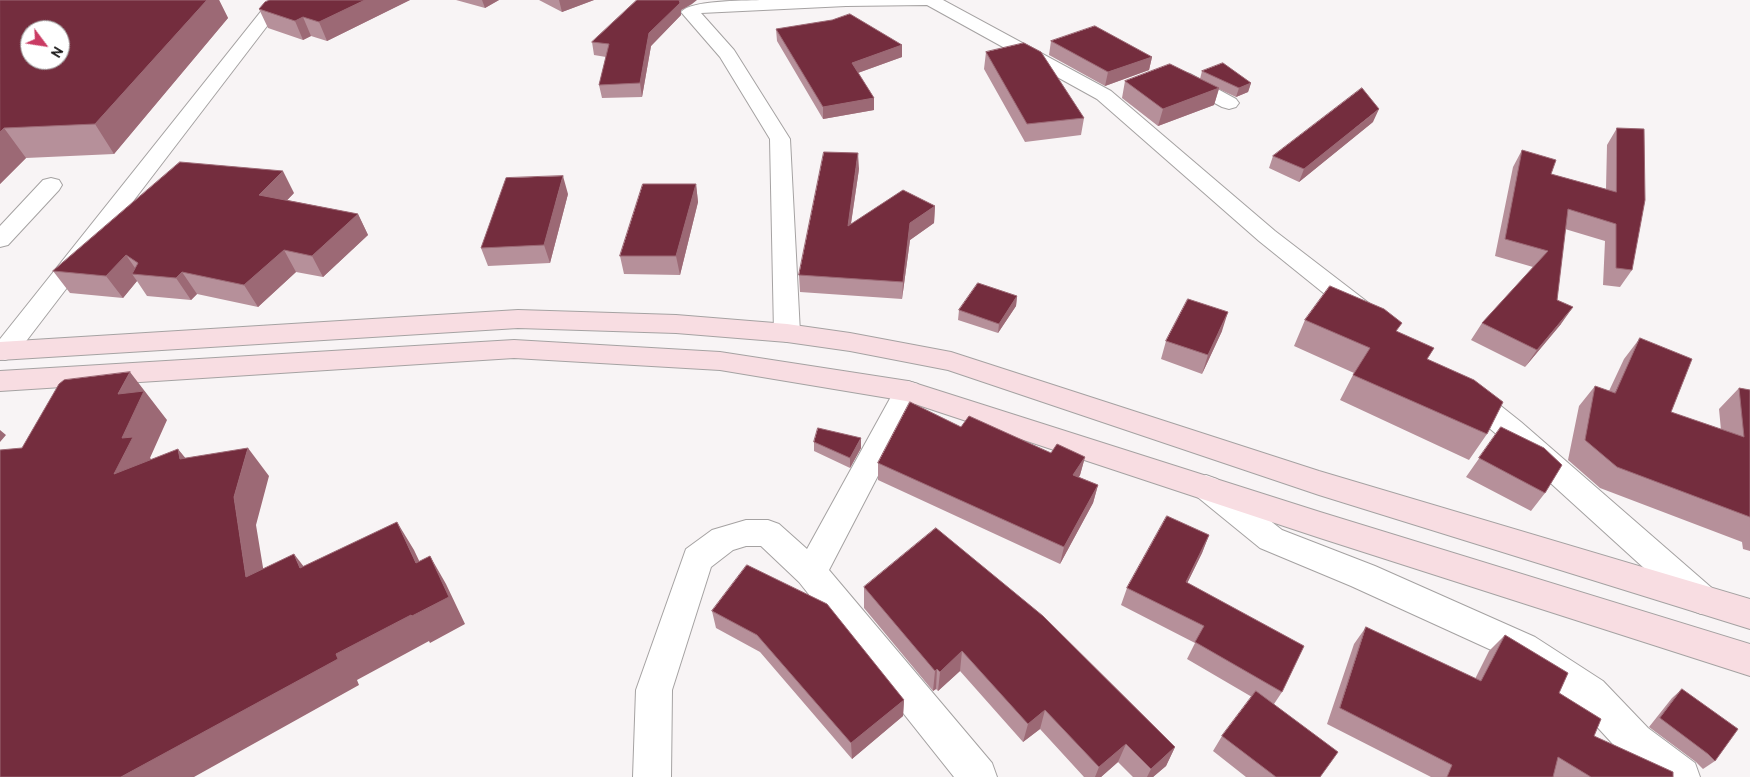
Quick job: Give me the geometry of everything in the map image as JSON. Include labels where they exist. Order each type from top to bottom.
[{"type":"main road","points":[[3,351],[518,319],[676,324],[787,333],[850,342],[950,361],[1320,483],[1750,614]]},
{"type":"main road","points":[[0,381],[514,349],[720,361],[908,391],[1750,660]]},
{"type":"street","points":[[3,351],[279,0]]},
{"type":"street","points":[[787,333],[780,139],[728,54],[690,12],[698,8],[846,1],[929,0],[1113,91],[1267,236],[1375,321]]},
{"type":"street","points":[[1167,72],[1229,103]]},
{"type":"street","points":[[0,240],[51,185]]},
{"type":"street","points":[[1453,382],[1511,430],[1701,599]]},
{"type":"street","points":[[810,572],[908,391]]},
{"type":"street","points":[[1206,487],[1271,539],[1363,576],[1523,648],[1590,693],[1635,741],[1680,777]]},
{"type":"street","points":[[652,777],[654,690],[697,559],[723,539],[746,532],[768,533],[810,572],[978,777]]},
{"type":"building","points":[[0,0],[207,0],[95,124],[4,128],[0,132]]},
{"type":"building","points":[[270,0],[365,0],[319,22],[303,17],[295,21],[259,9],[265,2]]},
{"type":"building","points":[[637,0],[679,0],[680,3],[649,33],[640,83],[599,85],[609,44],[592,42]]},
{"type":"building","points":[[850,14],[902,45],[852,63],[874,98],[823,107],[776,29],[832,20]]},
{"type":"building","points":[[1095,26],[1152,57],[1108,72],[1051,41]]},
{"type":"building","points":[[1024,43],[1041,52],[1084,118],[1027,124],[986,52]]},
{"type":"building","points":[[1223,63],[1251,83],[1239,88],[1202,71]]},
{"type":"building","points":[[1170,64],[1219,88],[1163,109],[1125,81]]},
{"type":"building","points":[[1362,88],[1379,109],[1304,169],[1273,156]]},
{"type":"building","points":[[1617,128],[1644,129],[1645,200],[1632,270],[1616,268],[1616,224],[1568,209],[1557,300],[1573,307],[1537,350],[1482,323],[1548,251],[1505,239],[1522,150],[1556,160],[1551,174],[1616,192]]},
{"type":"building","points":[[824,152],[858,153],[848,226],[903,190],[935,206],[910,223],[903,282],[799,275]]},
{"type":"building","points":[[180,162],[283,171],[259,195],[358,214],[312,256],[284,250],[244,285],[182,272],[176,278],[132,274],[138,263],[126,255],[106,276],[53,271]]},
{"type":"building","points":[[563,176],[544,245],[481,248],[506,178]]},
{"type":"building","points":[[643,184],[696,184],[676,256],[620,256]]},
{"type":"building","points":[[978,283],[1017,296],[999,324],[959,310]]},
{"type":"building","points":[[1330,286],[1384,309],[1402,323],[1396,331],[1434,348],[1427,359],[1474,380],[1503,402],[1487,434],[1353,375],[1370,348],[1305,320]]},
{"type":"building","points":[[1188,299],[1228,312],[1208,355],[1166,341]]},
{"type":"building","points":[[1640,338],[1692,359],[1671,412],[1744,437],[1739,388],[1750,390],[1750,517],[1617,467],[1585,440],[1595,386],[1615,393]]},
{"type":"building","points":[[130,372],[118,394],[144,391],[122,438],[133,437],[114,474],[178,449],[180,459],[248,448],[234,497],[246,577],[294,554],[300,568],[397,522],[416,563],[430,556],[449,597],[336,654],[338,659],[121,777],[0,777],[0,450],[22,448],[59,384],[64,380]]},
{"type":"building","points":[[910,402],[961,427],[969,416],[1051,453],[1057,444],[1085,457],[1073,475],[1098,485],[1064,547],[878,463]]},
{"type":"building","points":[[1501,427],[1544,448],[1562,465],[1545,493],[1479,458]]},
{"type":"building","points":[[818,428],[861,438],[850,458],[814,442]]},
{"type":"building","points":[[1167,516],[1209,535],[1186,582],[1304,646],[1282,692],[1195,642],[1204,626],[1127,588]]},
{"type":"building","points":[[936,528],[1043,616],[1175,747],[1151,769],[1126,744],[1099,767],[1045,710],[1028,724],[962,651],[940,672],[937,669],[935,671],[864,587]]},
{"type":"building","points":[[747,565],[827,604],[904,700],[851,743],[757,635],[712,611]]},
{"type":"building","points":[[1366,627],[1481,681],[1505,635],[1568,673],[1559,693],[1601,719],[1594,736],[1673,772],[1673,777],[1591,777],[1558,757],[1553,777],[1447,777],[1452,765],[1340,708]]},
{"type":"building","points":[[1682,689],[1738,729],[1715,761],[1660,718]]},
{"type":"building","points":[[1256,691],[1338,752],[1320,777],[1276,777],[1222,736]]}]
